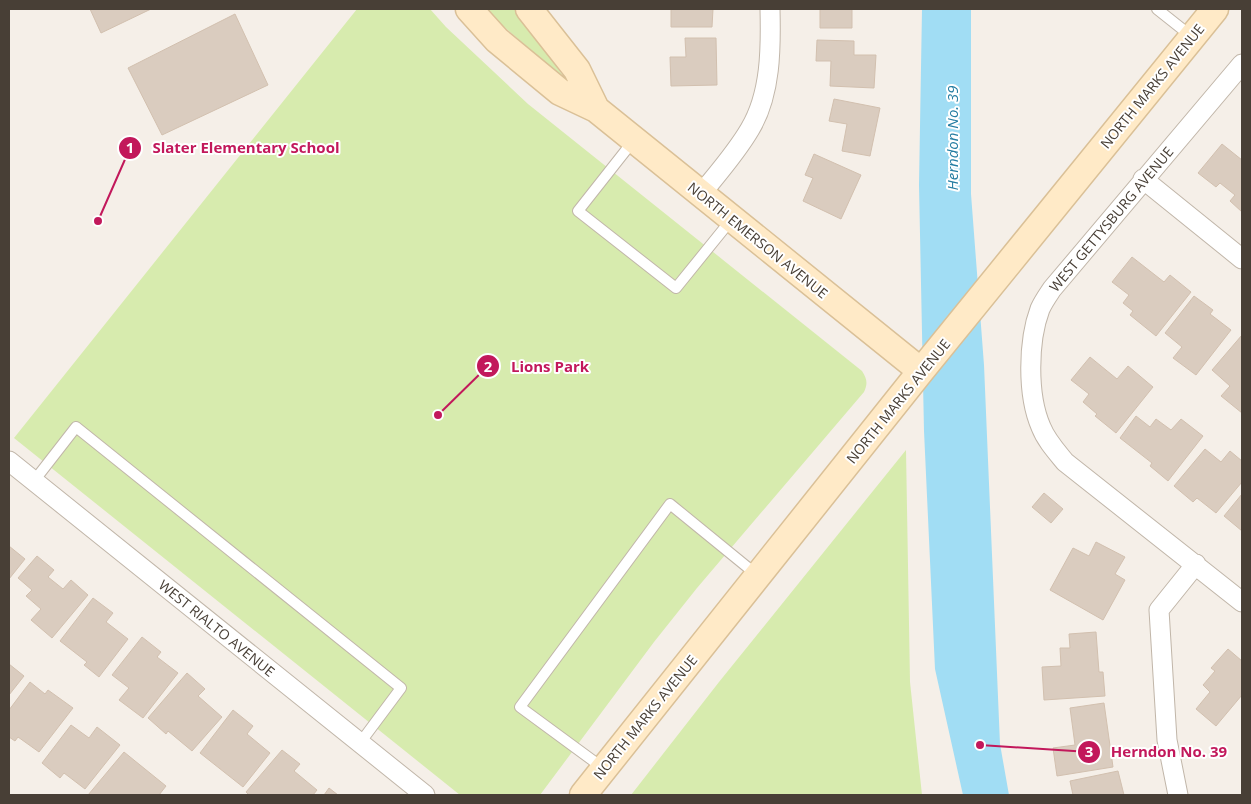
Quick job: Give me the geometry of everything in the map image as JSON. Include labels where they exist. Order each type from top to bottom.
[{"type":"main road","name":"NORTH EMERSON AVENUE","points":[[469,9],[497,40],[560,92],[596,109],[921,371]]},
{"type":"main road","name":"NORTH EMERSON AVENUE","points":[[529,9],[577,70],[596,109]]},
{"type":"main road","name":"NORTH MARKS AVENUE","points":[[583,795],[921,371],[1215,9]]},
{"type":"street","points":[[701,194],[733,156],[751,127],[761,100],[768,69],[771,39],[770,9]]},
{"type":"street","name":"WEST GETTYSBURG AVENUE","points":[[1242,64],[1052,289],[1040,308],[1033,336],[1032,390],[1040,425],[1047,439],[1065,462],[1242,602]]},
{"type":"street","points":[[1143,179],[1242,259]]},
{"type":"street","name":"WEST RIALTO AVENUE","points":[[9,461],[425,795]]},
{"type":"street","points":[[1178,795],[1167,740],[1158,610],[1196,564]]},
{"type":"lane","points":[[1157,9],[1192,37]]},
{"type":"lane","points":[[634,139],[578,211],[676,288],[732,219]]},
{"type":"lane","points":[[34,481],[76,427],[176,507],[400,688],[360,743]]},
{"type":"lane","points":[[604,769],[520,707],[670,504],[758,575]]},
{"type":"green space","points":[[357,9],[430,9],[446,27],[528,104],[862,371],[866,379],[864,392],[697,588],[654,642],[540,795],[460,795],[14,438]]},
{"type":"green space","points":[[486,9],[515,9],[566,80],[495,19]]},
{"type":"green space","points":[[906,450],[910,682],[922,795],[631,795],[719,682]]},
{"type":"water","points":[[922,9],[971,9],[971,194],[984,365],[1000,744],[1009,795],[963,795],[935,669],[924,431],[919,185]]},
{"type":"building","points":[[90,9],[151,9],[101,33]]},
{"type":"building","points":[[671,9],[713,9],[712,27],[671,27]]},
{"type":"building","points":[[820,9],[852,9],[852,28],[820,28]]},
{"type":"building","points":[[235,14],[268,85],[162,135],[128,68]]},
{"type":"building","points":[[685,38],[716,38],[717,85],[671,86],[670,57],[686,57]]},
{"type":"building","points":[[817,40],[854,41],[854,55],[876,55],[874,88],[830,86],[831,61],[816,61]]},
{"type":"building","points":[[834,99],[880,108],[870,156],[842,151],[847,124],[829,121]]},
{"type":"building","points":[[1222,144],[1242,160],[1242,212],[1230,201],[1235,195],[1220,183],[1216,187],[1198,173]]},
{"type":"building","points":[[814,154],[861,175],[841,219],[803,201],[813,178],[805,175]]},
{"type":"building","points":[[1132,257],[1164,282],[1170,275],[1191,292],[1156,336],[1130,315],[1133,311],[1123,303],[1129,295],[1112,282]]},
{"type":"building","points":[[1194,296],[1213,310],[1210,314],[1231,330],[1196,375],[1173,358],[1182,347],[1165,333]]},
{"type":"building","points":[[1242,335],[1242,413],[1221,396],[1230,386],[1212,370]]},
{"type":"building","points":[[1090,357],[1117,379],[1128,366],[1153,387],[1116,433],[1095,416],[1097,414],[1083,402],[1089,394],[1071,380]]},
{"type":"building","points":[[1136,416],[1150,427],[1156,419],[1171,430],[1181,419],[1203,436],[1168,481],[1150,466],[1152,463],[1120,438]]},
{"type":"building","points":[[1205,449],[1221,462],[1230,451],[1242,461],[1242,482],[1216,513],[1197,498],[1193,502],[1174,486]]},
{"type":"building","points":[[1044,493],[1063,509],[1051,523],[1032,507]]},
{"type":"building","points":[[1242,494],[1242,531],[1224,516]]},
{"type":"building","points":[[1096,542],[1125,557],[1115,574],[1125,580],[1103,620],[1050,590],[1073,548],[1089,556]]},
{"type":"building","points":[[9,546],[25,559],[9,579]]},
{"type":"building","points":[[37,556],[54,570],[48,577],[63,589],[71,580],[88,595],[52,638],[31,620],[41,609],[26,596],[32,590],[18,578]]},
{"type":"building","points":[[93,598],[113,613],[106,622],[128,639],[99,677],[84,665],[87,662],[60,641]]},
{"type":"building","points":[[1096,632],[1099,672],[1103,672],[1105,696],[1044,700],[1042,667],[1061,666],[1060,648],[1070,648],[1069,634]]},
{"type":"building","points":[[142,637],[161,652],[157,657],[178,673],[143,718],[119,700],[129,688],[112,675]]},
{"type":"building","points":[[1228,649],[1242,661],[1242,695],[1216,726],[1196,709],[1210,692],[1203,685],[1215,671],[1211,668]]},
{"type":"building","points":[[9,664],[24,676],[9,695]]},
{"type":"building","points":[[187,673],[205,689],[198,696],[222,717],[192,751],[168,731],[166,734],[148,718]]},
{"type":"building","points":[[30,682],[45,694],[48,690],[73,708],[39,752],[18,737],[15,741],[9,737],[9,710]]},
{"type":"building","points":[[1104,703],[1113,767],[1057,776],[1053,748],[1075,745],[1070,708]]},
{"type":"building","points":[[233,710],[253,726],[247,734],[270,753],[243,787],[200,753]]},
{"type":"building","points":[[71,725],[89,738],[97,727],[120,745],[85,789],[64,773],[60,778],[42,763]]},
{"type":"building","points":[[282,750],[300,764],[294,771],[317,790],[313,795],[249,795],[246,792]]},
{"type":"building","points":[[124,752],[166,786],[159,795],[88,795]]},
{"type":"building","points":[[1118,771],[1124,795],[1073,795],[1070,781]]},
{"type":"building","points":[[329,788],[338,795],[324,795]]},
{"type":"place","name":"Slater Elementary School","points":[[98,221]]},
{"type":"place","name":"Lions Park","points":[[438,415]]},
{"type":"place","name":"Herndon No. 39","points":[[980,745]]}]
